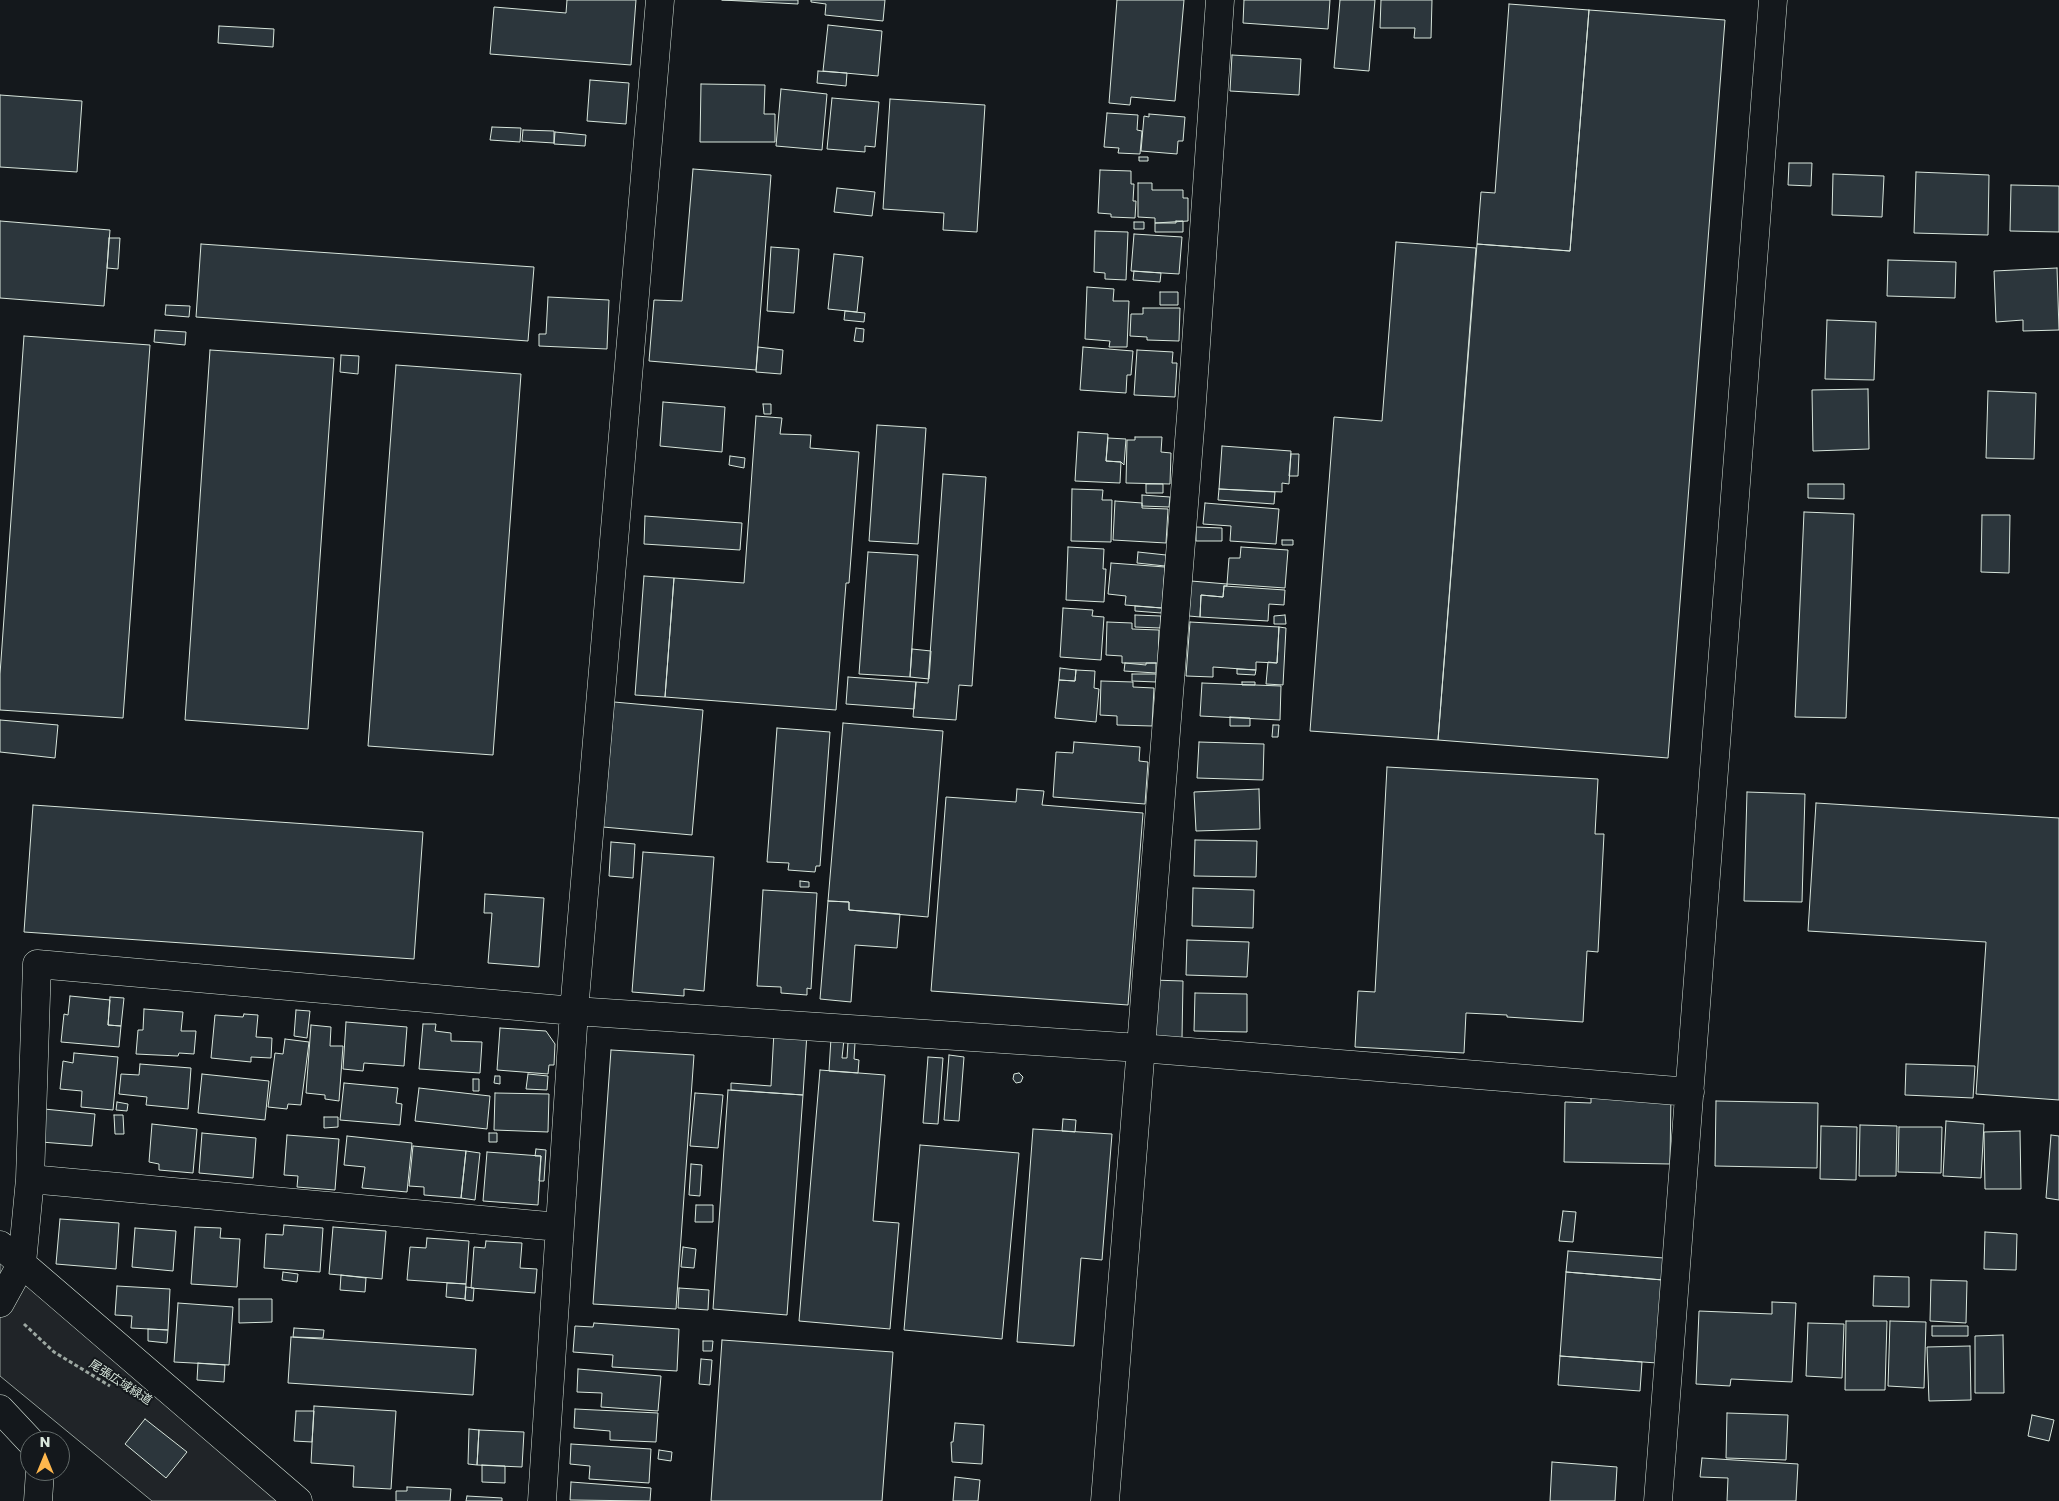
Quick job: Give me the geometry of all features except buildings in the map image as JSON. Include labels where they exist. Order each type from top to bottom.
[{"type":"street","points":[[542,1501],[574,1011],[660,0]]},
{"type":"street","points":[[1105,1501],[1191,416],[1220,0]]},
{"type":"street","points":[[1658,1501],[1773,0]]},
{"type":"street","points":[[0,1303],[22,1263],[30,1179],[37,964],[574,1011],[1140,1048],[1690,1092]]},
{"type":"street","points":[[30,1179],[559,1226]]},
{"type":"street","points":[[0,1245],[298,1501]]},
{"type":"street","points":[[0,1409],[21,1431]]},
{"type":"street","points":[[38,1501],[39,1481]]},
{"type":"path","name":"尾張広域緑道","points":[[0,1303],[54,1352],[113,1388]]},
{"type":"shaded area","points":[[0,1239],[310,1501],[152,1501],[70,1434],[70,1431],[67,1431],[0,1376]]}]
